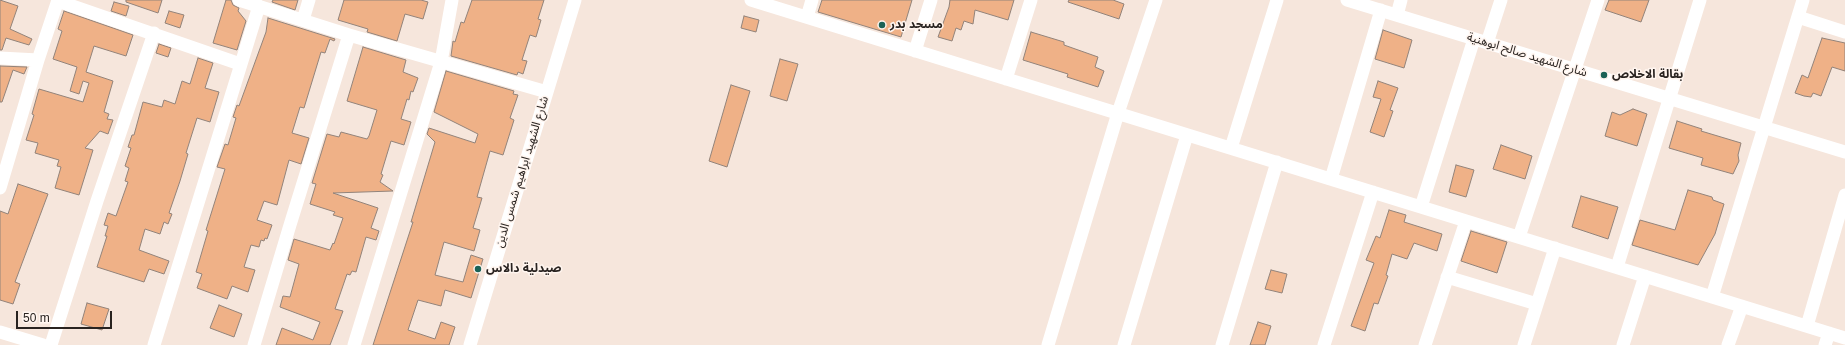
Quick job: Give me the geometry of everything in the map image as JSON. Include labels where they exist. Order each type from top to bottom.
[{"type":"street","points":[[0,188],[38,60],[58,0],[240,64]]},
{"type":"street","points":[[239,0],[349,35],[547,92]]},
{"type":"street","points":[[303,20],[309,0]]},
{"type":"street","points":[[354,345],[441,62],[452,0]]},
{"type":"street","name":"شارع الشهيد ابراهيم شمس الدين","points":[[470,345],[574,0]]},
{"type":"street","points":[[751,0],[1806,326],[1827,339],[1845,338]]},
{"type":"street","points":[[807,17],[812,0]]},
{"type":"street","points":[[914,51],[931,0]]},
{"type":"street","points":[[1006,79],[1031,0]]},
{"type":"street","points":[[1048,345],[1118,113],[1156,0]]},
{"type":"street","points":[[1231,148],[1277,0]]},
{"type":"street","name":"شارع الشهيد صالح ابوهنية","points":[[1347,0],[1845,152]]},
{"type":"street","points":[[1397,15],[1401,0]]},
{"type":"street","points":[[1487,43],[1501,0]]},
{"type":"street","points":[[1519,237],[1598,0]]},
{"type":"street","points":[[1617,267],[1700,0]]},
{"type":"street","points":[[1712,297],[1803,0]]},
{"type":"street","points":[[154,345],[259,6]]},
{"type":"street","points":[[1331,179],[1381,10]]},
{"type":"street","points":[[1798,17],[1845,32]]},
{"type":"street","points":[[51,345],[96,201],[154,33]]},
{"type":"street","points":[[254,345],[349,35]]},
{"type":"street","points":[[1421,207],[1474,39]]},
{"type":"street","points":[[0,58],[38,60]]},
{"type":"street","points":[[1124,345],[1187,135]]},
{"type":"street","points":[[1222,345],[1277,162]]},
{"type":"street","points":[[1324,345],[1373,192]]},
{"type":"street","points":[[1806,326],[1845,194]]},
{"type":"street","points":[[1425,345],[1466,221]]},
{"type":"street","points":[[1524,345],[1555,248]]},
{"type":"street","points":[[1623,345],[1645,276]]},
{"type":"street","points":[[1447,277],[1537,304]]},
{"type":"street","points":[[1728,345],[1742,306]]},
{"type":"street","points":[[5,337],[44,345]]},
{"type":"building","points":[[0,0],[18,6],[10,29],[32,39],[29,45],[6,38],[2,50],[0,50]]},
{"type":"building","points":[[126,0],[162,0],[158,13],[126,2]]},
{"type":"building","points":[[226,0],[231,0],[233,5],[239,8],[238,11],[246,21],[237,50],[213,43]]},
{"type":"building","points":[[273,0],[298,0],[295,10],[272,2]]},
{"type":"building","points":[[344,0],[421,0],[428,2],[423,19],[405,14],[397,41],[367,32],[368,29],[338,20]]},
{"type":"building","points":[[472,0],[544,0],[538,19],[541,20],[536,37],[530,35],[522,60],[527,61],[523,74],[518,72],[517,75],[451,56],[453,41],[455,42],[461,22],[464,23]]},
{"type":"building","name":"مسجد بدر","points":[[822,0],[912,0],[901,37],[818,12]]},
{"type":"building","points":[[950,0],[1014,0],[1008,20],[975,10],[973,24],[964,21],[961,30],[956,28],[952,41],[938,37],[949,7]]},
{"type":"building","points":[[1069,0],[1113,0],[1124,4],[1119,19],[1068,2]]},
{"type":"building","points":[[1609,0],[1649,0],[1641,22],[1605,10]]},
{"type":"building","points":[[114,2],[129,6],[126,16],[111,11]]},
{"type":"building","points":[[64,11],[133,35],[126,56],[94,46],[86,72],[113,81],[104,112],[109,114],[107,119],[113,120],[108,134],[100,131],[85,148],[93,150],[79,195],[55,188],[61,167],[57,166],[59,160],[35,153],[38,143],[26,140],[34,115],[32,114],[39,89],[83,102],[89,83],[83,81],[79,94],[70,91],[77,67],[53,59],[62,31],[58,29]]},
{"type":"building","points":[[169,11],[184,15],[180,28],[165,23]]},
{"type":"building","points":[[744,16],[759,20],[756,32],[741,28]]},
{"type":"building","points":[[268,18],[335,39],[334,41],[330,39],[325,53],[321,52],[304,108],[300,107],[292,133],[309,138],[301,164],[289,160],[277,205],[264,201],[257,220],[272,225],[267,239],[265,238],[264,241],[261,240],[259,247],[251,245],[244,267],[255,270],[248,292],[232,286],[227,299],[197,288],[202,274],[196,272],[208,231],[206,230],[225,169],[217,167],[225,144],[228,145],[236,118],[233,117],[237,105],[239,106],[266,32]]},
{"type":"building","points":[[1383,30],[1412,40],[1404,68],[1375,59]]},
{"type":"building","points":[[1031,32],[1064,42],[1064,45],[1098,57],[1095,67],[1104,71],[1098,87],[1067,77],[1068,74],[1023,60]]},
{"type":"building","points":[[1822,38],[1845,43],[1845,71],[1832,67],[1821,96],[1813,93],[1811,97],[1795,93],[1802,75],[1808,78]]},
{"type":"building","points":[[159,44],[171,48],[168,57],[156,53]]},
{"type":"building","points":[[363,47],[406,60],[403,72],[418,78],[413,92],[411,91],[409,100],[407,99],[401,119],[411,122],[404,145],[391,141],[381,174],[383,175],[380,182],[393,191],[333,193],[378,208],[371,228],[379,231],[376,240],[366,237],[356,272],[352,271],[350,275],[347,274],[335,309],[343,311],[330,345],[276,345],[282,328],[313,340],[320,322],[280,307],[283,296],[290,297],[299,264],[288,260],[294,239],[330,250],[333,243],[334,244],[343,218],[333,215],[335,212],[310,204],[316,184],[312,183],[327,134],[339,137],[341,132],[367,139],[369,136],[377,110],[347,101]]},
{"type":"building","points":[[198,58],[213,63],[205,88],[219,92],[210,122],[197,118],[186,153],[188,154],[169,213],[172,214],[168,224],[164,222],[160,234],[145,229],[139,250],[169,261],[164,274],[149,269],[144,282],[97,267],[107,236],[105,236],[108,226],[104,225],[108,213],[116,216],[128,182],[125,181],[129,168],[125,166],[131,148],[128,147],[132,135],[134,135],[143,102],[162,107],[164,100],[175,104],[182,81],[190,84]]},
{"type":"building","points":[[780,59],[798,64],[787,101],[770,96]]},
{"type":"building","points":[[0,66],[27,67],[24,74],[13,70],[2,102],[0,102]]},
{"type":"building","points":[[446,71],[514,91],[513,94],[518,95],[510,118],[514,120],[503,155],[490,151],[477,197],[482,198],[473,228],[480,230],[474,251],[444,242],[435,275],[463,282],[471,255],[483,259],[471,298],[445,290],[441,306],[418,300],[408,330],[435,339],[441,322],[455,327],[449,345],[373,345],[413,222],[411,222],[435,142],[427,134],[429,128],[475,143],[478,134],[434,112]]},
{"type":"building","points":[[1378,81],[1398,88],[1390,110],[1393,111],[1384,137],[1370,132],[1381,99],[1373,97]]},
{"type":"building","points":[[731,85],[750,91],[727,167],[709,161]]},
{"type":"building","points":[[1633,109],[1647,114],[1637,146],[1605,136],[1612,112],[1620,115]]},
{"type":"building","points":[[1677,121],[1702,129],[1701,131],[1741,143],[1738,155],[1739,161],[1733,174],[1701,165],[1703,158],[1669,148]]},
{"type":"building","points":[[1501,145],[1532,156],[1525,179],[1493,169]]},
{"type":"building","points":[[1456,165],[1474,170],[1466,197],[1449,192]]},
{"type":"building","points":[[18,184],[48,194],[15,282],[20,284],[13,304],[0,300],[0,211],[8,214]]},
{"type":"building","points":[[1688,190],[1712,197],[1713,200],[1724,204],[1715,234],[1698,265],[1632,245],[1640,220],[1675,230]]},
{"type":"building","points":[[1581,196],[1618,207],[1608,239],[1572,227]]},
{"type":"building","points":[[1389,210],[1406,215],[1404,222],[1442,234],[1437,251],[1414,243],[1407,259],[1392,254],[1386,275],[1388,276],[1378,304],[1374,303],[1365,331],[1351,326],[1374,263],[1366,260],[1376,236],[1380,238]]},
{"type":"building","points":[[1471,231],[1507,242],[1497,273],[1461,261]]},
{"type":"building","points":[[1271,270],[1287,274],[1282,293],[1265,289]]},
{"type":"building","points":[[87,303],[109,309],[102,330],[81,324]]},
{"type":"building","points":[[219,305],[242,314],[234,337],[210,328]]},
{"type":"building","points":[[1258,322],[1271,326],[1265,345],[1250,345]]},
{"type":"place","name":"مسجد بدر","points":[[882,25]]},
{"type":"place","name":"بقالة الاخلاص","points":[[1604,75]]},
{"type":"place","name":"صيدلية دالاس","points":[[478,269]]}]
